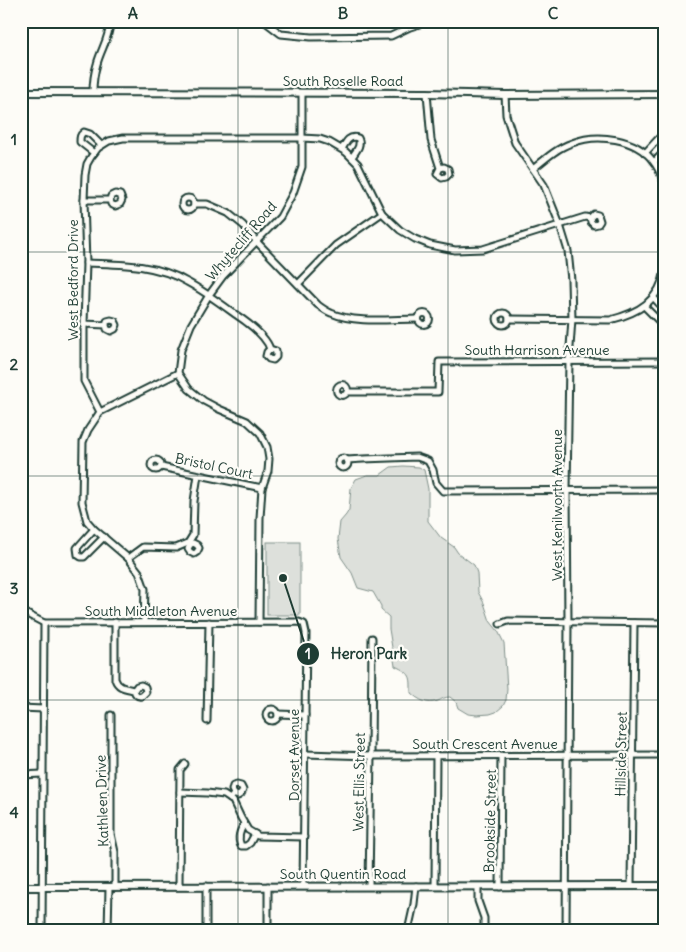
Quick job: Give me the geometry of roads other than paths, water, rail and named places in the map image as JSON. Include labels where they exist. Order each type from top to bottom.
[{"type":"main road","name":"South Roselle Road","points":[[21,92],[665,94]]},
{"type":"main road","name":"South Quentin Road","points":[[21,887],[665,886]]},
{"type":"street","points":[[93,92],[93,79],[110,31],[110,21]]},
{"type":"street","points":[[264,21],[281,34],[311,37],[392,36],[411,24],[430,21]]},
{"type":"street","name":"Whytecliff Road","points":[[178,373],[181,350],[191,325],[209,295],[223,276],[280,218],[294,193],[302,167],[302,93]]},
{"type":"street","points":[[427,93],[431,140],[440,168]]},
{"type":"street","name":"West Kenilworth Avenue","points":[[505,95],[506,115],[515,143],[544,185],[560,225],[568,251],[572,280],[567,490],[566,931]]},
{"type":"street","points":[[94,153],[80,142],[81,134],[84,132],[90,134],[100,146],[109,141],[123,138],[320,139],[342,149],[352,157],[361,170],[382,213],[400,230],[430,245],[455,250],[483,249],[560,225],[590,218]]},
{"type":"street","points":[[645,153],[660,137],[665,135]]},
{"type":"street","points":[[342,149],[349,138],[358,138],[360,141],[359,146],[352,157]]},
{"type":"street","points":[[534,169],[556,150],[572,142],[610,139],[626,142],[641,149],[654,162],[665,185]]},
{"type":"street","name":"West Bedford Drive","points":[[100,146],[91,157],[86,169],[84,200],[86,263],[84,381],[100,412]]},
{"type":"street","points":[[654,162],[665,151]]},
{"type":"street","points":[[84,200],[110,200]]},
{"type":"street","points":[[194,204],[207,204],[228,213],[243,225],[298,284],[329,313],[359,319],[418,319]]},
{"type":"street","points":[[298,284],[336,245],[382,213]]},
{"type":"street","points":[[86,263],[128,264],[162,272],[186,281],[246,322],[268,343],[270,349]]},
{"type":"street","points":[[510,319],[610,320],[627,316],[644,306],[653,297],[663,281],[665,270]]},
{"type":"street","points":[[653,297],[665,310]]},
{"type":"street","points":[[644,306],[662,324],[665,324]]},
{"type":"street","points":[[84,324],[106,325]]},
{"type":"street","name":"South Harrison Avenue","points":[[347,392],[438,392],[439,362],[665,361]]},
{"type":"street","points":[[144,622],[144,590],[139,572],[128,558],[87,521],[82,502],[83,442],[88,430],[100,412],[178,373],[189,389],[204,401],[247,421],[260,433],[267,447],[268,471],[262,488],[260,518],[259,622]]},
{"type":"street","points":[[347,460],[417,458],[428,461],[433,470],[436,483],[443,491],[665,490]]},
{"type":"street","name":"Bristol Court","points":[[161,467],[262,488]]},
{"type":"street","points":[[128,558],[143,547],[176,548],[189,544],[193,535],[194,501],[198,475]]},
{"type":"street","points":[[94,529],[77,548],[78,555],[84,557],[104,537]]},
{"type":"street","name":"South Middleton Avenue","points":[[21,611],[44,623],[299,622],[304,624]]},
{"type":"street","points":[[500,624],[508,621],[665,623]]},
{"type":"street","points":[[115,622],[114,679],[116,684],[121,687],[134,690]]},
{"type":"street","points":[[207,721],[209,622]]},
{"type":"street","points":[[42,931],[44,623]]},
{"type":"street","name":"Hillside Street","points":[[631,886],[634,623]]},
{"type":"street","name":"Dorset Avenue","points":[[303,886],[306,630],[304,624]]},
{"type":"street","name":"West Ellis Street","points":[[369,886],[372,638]]},
{"type":"street","points":[[21,708],[43,709]]},
{"type":"street","points":[[278,714],[305,714]]},
{"type":"street","name":"Kathleen Drive","points":[[108,931],[115,852],[111,834],[111,715]]},
{"type":"street","name":"South Crescent Avenue","points":[[305,754],[371,756],[665,755]]},
{"type":"street","points":[[435,886],[436,755]]},
{"type":"street","name":"Brookside Street","points":[[500,887],[501,755]]},
{"type":"street","points":[[179,886],[180,770],[185,764]]},
{"type":"street","points":[[21,775],[42,774]]},
{"type":"street","points":[[180,792],[208,793],[232,797],[248,830],[258,836],[304,838]]},
{"type":"street","points":[[244,824],[239,836],[241,846],[246,846],[250,843],[255,834]]},
{"type":"street","points":[[206,886],[206,931]]},
{"type":"street","points":[[268,886],[268,931]]},
{"type":"street","points":[[408,931],[416,886]]},
{"type":"street","points":[[478,887],[478,901],[484,918],[484,931]]},
{"type":"place","name":"Heron Park","points":[[283,578]]}]
